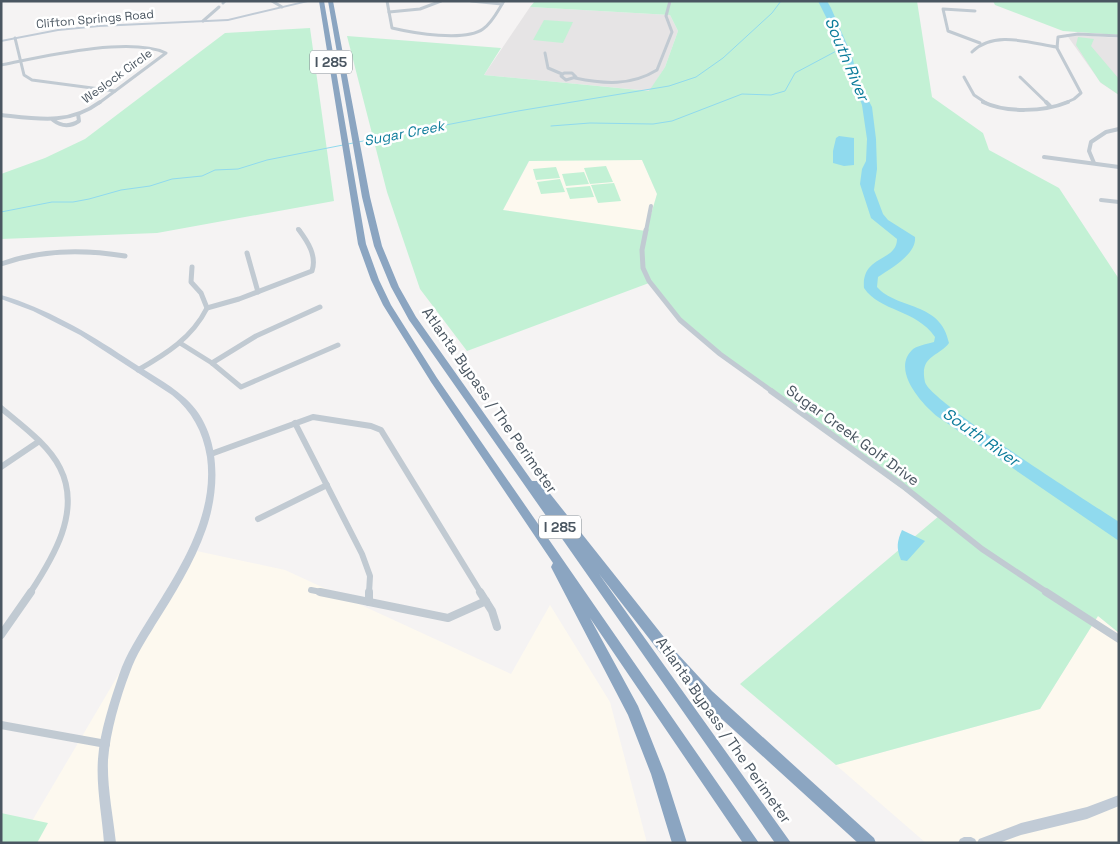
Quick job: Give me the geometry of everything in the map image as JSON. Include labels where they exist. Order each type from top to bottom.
[{"type":"highway","name":"I 285","points":[[321,1],[362,244],[387,306],[408,341],[752,843]]},
{"type":"highway","name":"Atlanta Bypass / The Perimeter","points":[[330,1],[366,197],[378,246],[398,293],[421,331],[784,843]]},
{"type":"highway","points":[[496,436],[558,509],[686,674],[730,718],[869,843]]},
{"type":"highway","points":[[535,527],[633,711],[655,766],[680,843]]},
{"type":"street","points":[[272,1],[283,7]]},
{"type":"street","points":[[281,1],[283,7]]},
{"type":"street","points":[[387,1],[391,26],[396,30],[462,35],[484,29],[503,2]]},
{"type":"street","points":[[389,12],[420,9],[441,1]]},
{"type":"street","points":[[471,1],[503,2]]},
{"type":"street","points":[[562,74],[561,77],[564,79],[576,78],[603,82],[630,82],[646,77],[657,70],[672,32],[666,16],[670,1]]},
{"type":"street","name":"Clifton Springs Road","points":[[1,41],[98,26],[237,19],[308,2]]},
{"type":"street","points":[[203,21],[219,7]]},
{"type":"street","points":[[975,12],[943,9],[948,31],[980,43],[992,40],[1005,40],[1057,47]]},
{"type":"street","points":[[964,78],[976,98],[986,104],[1022,109],[1050,106],[1073,100],[1081,93],[1057,47],[1058,37],[1069,34],[1119,36]]},
{"type":"street","points":[[15,38],[19,62],[24,75],[32,80],[44,84],[115,91]]},
{"type":"street","points":[[972,52],[980,43]]},
{"type":"street","name":"Weslock Circle","points":[[1,65],[91,50],[156,47],[166,51],[166,53],[88,111],[53,120],[1,116]]},
{"type":"street","points":[[545,52],[545,65],[548,69],[562,74],[574,74],[576,78]]},
{"type":"street","points":[[1020,77],[1050,106]]},
{"type":"street","points":[[53,120],[60,125],[66,126],[79,120],[78,114]]},
{"type":"street","points":[[1094,163],[1089,150],[1091,142],[1106,132],[1119,129]]},
{"type":"street","points":[[1044,157],[1119,167]]},
{"type":"street","points":[[1101,200],[1119,202]]},
{"type":"street","name":"Sugar Creek Golf Drive","points":[[651,206],[642,250],[643,268],[658,294],[680,320],[720,354],[903,486],[982,549],[1119,639]]},
{"type":"street","points":[[207,308],[308,274],[314,269],[307,242],[298,229]]},
{"type":"street","points":[[1,264],[50,253],[96,251],[125,256]]},
{"type":"street","points":[[247,253],[258,292]]},
{"type":"street","points":[[138,370],[180,343],[200,324],[207,308],[201,293],[191,282],[192,267]]},
{"type":"street","points":[[1,297],[31,306],[74,327],[186,402],[201,424],[211,454],[211,494],[202,527],[176,580],[137,647],[126,670],[106,744],[103,760],[110,843]]},
{"type":"street","points":[[212,363],[273,328],[320,307]]},
{"type":"street","points":[[180,343],[212,363],[242,387],[338,345]]},
{"type":"street","points":[[1,408],[38,442],[61,468],[68,489],[66,516],[62,534],[51,561],[34,590],[1,635]]},
{"type":"street","points":[[211,454],[313,417],[371,426],[384,433],[492,611],[497,628]]},
{"type":"street","points":[[295,423],[362,554],[370,576],[369,602]]},
{"type":"street","points":[[1,467],[38,442]]},
{"type":"street","points":[[258,519],[326,485]]},
{"type":"street","points":[[311,590],[448,618],[486,601]]},
{"type":"street","points":[[1,724],[106,744]]},
{"type":"street","points":[[983,843],[1022,829],[1087,813],[1119,800]]},
{"type":"street","points":[[964,843],[971,843]]},
{"type":"shaded area","points":[[530,7],[670,15],[678,31],[665,67],[650,91],[484,75]]},
{"type":"shaded area","points":[[1066,34],[1119,38],[1119,95],[1101,83]]},
{"type":"shaded area","points":[[530,160],[642,160],[657,194],[646,232],[503,210]]},
{"type":"shaded area","points":[[192,550],[285,570],[511,674],[550,605],[610,702],[647,843],[19,843]]},
{"type":"shaded area","points":[[1098,616],[1119,633],[1119,843],[926,843],[836,765],[1040,709]]},
{"type":"green space","points":[[535,1],[917,1],[932,97],[983,133],[989,150],[1059,188],[1119,279],[1119,633],[1098,616],[1040,709],[836,765],[740,684],[939,516],[711,348],[671,310],[649,283],[467,351],[420,289],[387,192],[347,36],[501,48],[484,75],[649,91],[665,67],[678,31],[670,15],[530,7]],"holes":[[[642,160],[657,194],[646,231],[503,210],[529,161]]]},
{"type":"green space","points":[[993,1],[1119,1],[1119,35],[1063,31],[995,5]]},
{"type":"green space","points":[[544,20],[573,22],[563,43],[533,40]]},
{"type":"green space","points":[[310,28],[334,201],[157,233],[1,239],[1,174],[45,158],[85,139],[225,33]]},
{"type":"green space","points":[[1078,37],[1094,39],[1091,46],[1119,79],[1119,95],[1100,82],[1076,45]]},
{"type":"green space","points":[[606,166],[613,182],[590,184],[584,168]]},
{"type":"green space","points":[[556,167],[560,178],[536,180],[533,169]]},
{"type":"green space","points":[[584,172],[589,184],[566,186],[562,174]]},
{"type":"green space","points":[[560,179],[565,192],[541,194],[537,182]]},
{"type":"green space","points":[[614,183],[621,201],[598,203],[591,185]]},
{"type":"green space","points":[[590,186],[594,197],[570,199],[566,188]]},
{"type":"green space","points":[[1,813],[48,823],[37,843],[1,843]]},
{"type":"water","name":"South River","points":[[818,1],[827,1],[831,8],[852,56],[858,80],[872,107],[877,169],[874,190],[883,214],[888,220],[915,237],[912,249],[907,255],[878,277],[877,287],[896,300],[928,313],[937,320],[944,329],[949,343],[927,361],[924,373],[925,382],[933,393],[981,430],[1119,522],[1119,541],[938,417],[912,387],[905,368],[906,358],[912,350],[934,342],[935,337],[918,321],[879,302],[864,288],[868,270],[873,264],[891,252],[897,239],[871,218],[860,184],[862,169],[866,161],[867,139],[862,105],[842,49]]},
{"type":"water","points":[[839,136],[854,138],[854,165],[844,166],[833,163],[833,151],[836,138]]},
{"type":"water","points":[[902,530],[925,541],[907,561],[901,560],[898,552],[898,541]]},
{"type":"waterway","name":"Sugar Creek","points":[[348,144],[518,111],[669,86],[696,77],[723,58],[772,13],[781,1]]},
{"type":"waterway","points":[[551,126],[590,123],[653,124],[672,121],[742,94],[771,95],[785,91],[795,73],[842,48]]},
{"type":"waterway","name":"Sugar Creek","points":[[1,212],[52,202],[73,202],[89,199],[121,190],[150,186],[172,179],[202,176],[215,170],[238,169],[267,160],[343,145]]}]
